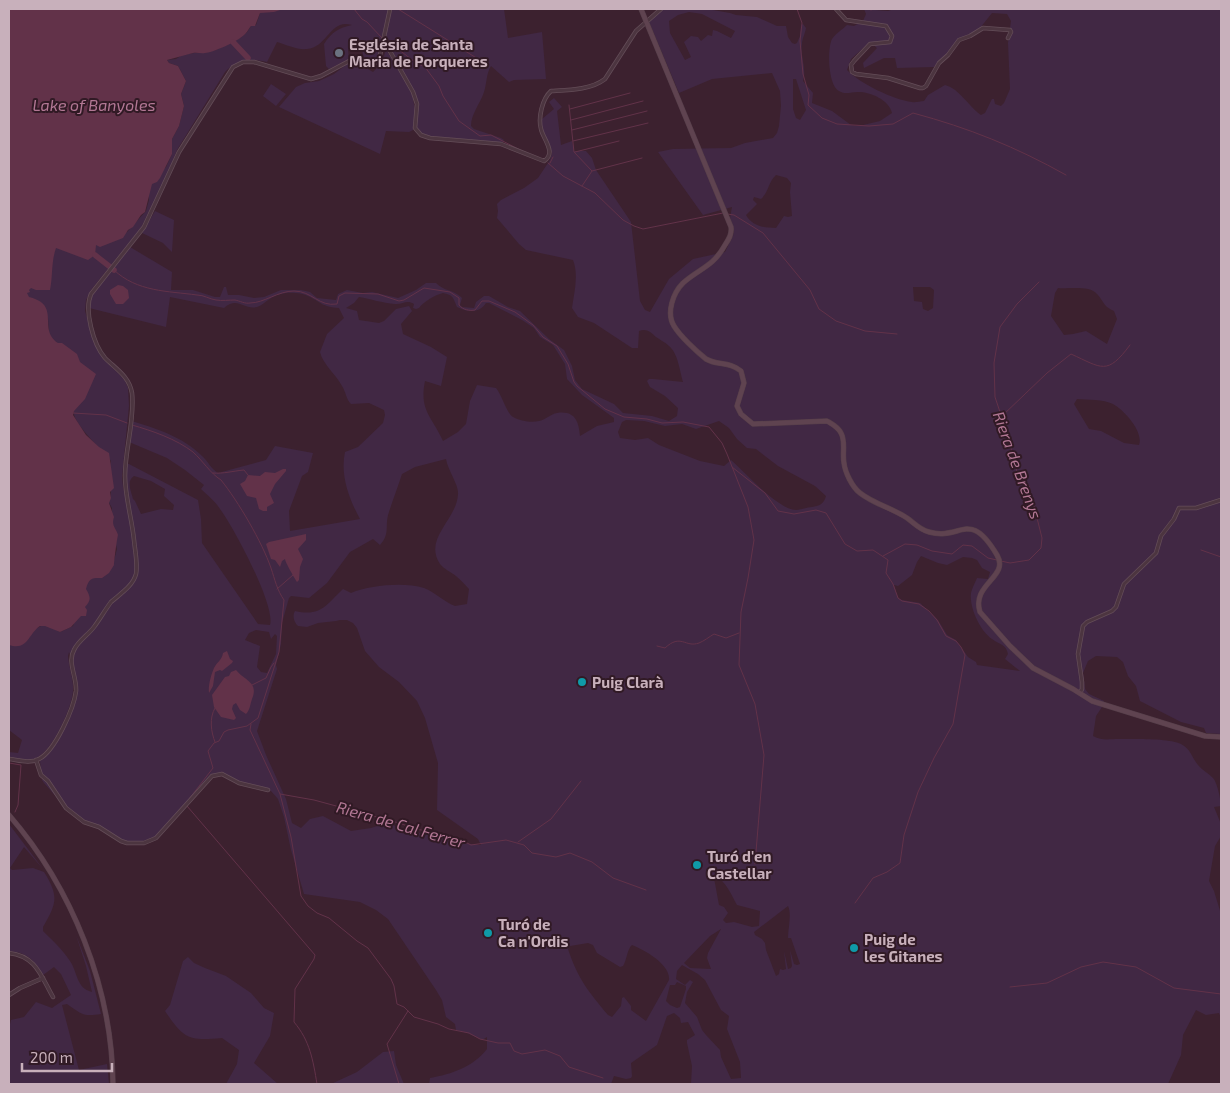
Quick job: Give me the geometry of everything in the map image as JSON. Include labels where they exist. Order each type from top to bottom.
[{"type":"main road","points":[[641,9],[732,227],[730,236],[719,256],[677,290],[673,297],[670,318],[674,326],[706,359],[730,364],[741,371],[744,383],[737,406],[741,414],[748,421],[760,424],[827,421],[836,426],[841,432],[844,441],[844,464],[858,492],[924,530],[940,533],[968,527],[978,532],[998,556],[1000,564],[996,575],[980,594],[978,605],[980,612],[1010,646],[1033,668],[1080,693],[1092,702],[1205,736],[1221,737]]},
{"type":"main road","points":[[9,815],[32,844],[52,875],[70,908],[85,944],[105,1014],[113,1084]]},
{"type":"street","points":[[9,759],[36,760],[43,756],[53,745],[73,703],[76,686],[71,658],[74,649],[94,627],[109,604],[132,582],[136,572],[135,549],[125,476],[132,403],[131,391],[126,377],[102,353],[88,312],[88,302],[92,294],[144,227],[179,152],[233,67],[243,62],[254,62],[311,79],[321,76],[353,59],[367,66],[373,65],[379,60],[390,9]]},
{"type":"street","points":[[382,45],[387,46],[413,92],[417,104],[416,128],[421,135],[430,138],[501,144],[542,161],[547,160],[550,155],[541,129],[540,120],[547,94],[551,91],[582,88],[601,82],[605,79],[636,31],[661,9]]},
{"type":"street","points":[[836,9],[846,20],[886,26],[892,36],[890,42],[870,44],[851,65],[852,72],[888,78],[920,88],[926,86],[938,63],[948,55],[959,40],[983,28],[1010,30],[1012,32],[1008,38]]},
{"type":"street","points":[[1080,693],[1082,682],[1078,654],[1083,626],[1116,607],[1124,584],[1156,553],[1161,536],[1174,519],[1179,508],[1196,508],[1221,500]]},
{"type":"street","points":[[36,760],[41,775],[72,814],[127,843],[144,843],[156,838],[212,776],[216,774],[222,774],[239,783],[268,790]]},
{"type":"street","points":[[9,953],[17,954],[30,960],[43,978],[53,997]]},
{"type":"street","points":[[9,995],[43,978]]},
{"type":"shaded area","points":[[270,9],[389,9],[378,58],[371,65],[366,64],[362,50],[358,47],[348,50],[349,59],[329,69],[326,66],[324,44],[336,31],[352,25],[345,24],[334,29],[314,47],[300,49],[277,42],[267,62],[255,60],[239,62],[225,72],[177,150],[141,228],[91,290],[86,300],[85,311],[94,341],[103,359],[120,375],[128,388],[129,406],[122,477],[125,495],[129,497],[126,482],[127,463],[198,500],[202,543],[258,624],[270,625],[267,601],[252,566],[226,518],[216,503],[201,489],[204,485],[167,458],[129,442],[131,421],[178,438],[195,449],[218,473],[266,460],[275,446],[313,453],[308,472],[302,476],[289,511],[290,531],[360,519],[346,487],[345,452],[358,447],[383,423],[384,410],[369,403],[351,404],[349,402],[343,388],[320,352],[327,334],[344,318],[339,308],[325,305],[305,295],[284,293],[257,307],[233,303],[224,308],[170,297],[166,327],[89,308],[95,291],[130,247],[172,272],[171,290],[193,290],[215,297],[220,297],[224,287],[226,287],[228,295],[254,298],[264,297],[281,290],[301,290],[310,292],[317,298],[336,300],[338,294],[347,290],[363,293],[372,292],[398,298],[426,283],[436,283],[442,288],[459,295],[462,298],[460,305],[462,307],[474,308],[476,302],[484,296],[489,296],[508,307],[520,311],[549,339],[564,350],[572,366],[575,380],[582,389],[614,404],[623,413],[652,416],[669,421],[677,416],[678,408],[665,396],[650,387],[647,381],[653,379],[683,382],[677,358],[672,349],[646,330],[639,331],[638,348],[632,348],[594,323],[578,317],[572,308],[576,278],[573,260],[526,250],[497,218],[497,204],[538,178],[550,160],[552,153],[542,129],[542,119],[554,109],[549,102],[554,98],[562,107],[557,111],[561,145],[572,141],[574,151],[586,151],[592,158],[596,170],[631,222],[640,301],[645,310],[650,312],[669,279],[693,259],[725,252],[734,230],[730,218],[732,207],[703,215],[658,152],[673,149],[731,148],[745,143],[773,138],[779,126],[780,91],[772,73],[712,79],[679,93],[649,22],[662,9],[707,9],[757,17],[777,26],[786,26],[788,37],[795,44],[800,36],[801,25],[803,24],[806,28],[802,40],[803,81],[813,93],[812,103],[832,111],[851,125],[859,126],[880,121],[892,113],[887,104],[874,95],[863,92],[841,92],[835,87],[831,75],[829,50],[832,39],[837,33],[847,25],[854,26],[863,21],[866,14],[864,9],[888,11],[894,9],[1221,9],[1221,734],[1206,733],[1204,728],[1181,722],[1140,701],[1136,686],[1128,676],[1123,662],[1117,657],[1096,656],[1088,661],[1083,673],[1085,689],[1089,694],[1104,701],[1096,716],[1093,736],[1099,739],[1160,740],[1181,744],[1189,751],[1200,767],[1213,778],[1220,796],[1221,806],[1214,807],[1221,824],[1221,836],[1215,846],[1209,881],[1221,914],[1221,1018],[1219,1013],[1206,1015],[1196,1010],[1183,1035],[1181,1055],[1168,1084],[691,1084],[692,1066],[687,1040],[695,1035],[688,1022],[681,1023],[680,1018],[674,1013],[667,1016],[657,1045],[631,1063],[631,1078],[626,1079],[614,1076],[611,1084],[429,1084],[430,1078],[462,1069],[475,1061],[487,1049],[487,1037],[482,1040],[456,1030],[455,1024],[446,1017],[442,1000],[436,990],[388,919],[360,902],[304,894],[291,850],[284,817],[278,799],[271,791],[235,781],[219,773],[210,775],[197,792],[155,837],[140,842],[123,841],[81,820],[69,811],[44,783],[40,761],[51,751],[58,740],[76,699],[73,664],[69,652],[73,687],[72,699],[60,729],[48,747],[36,758],[26,760],[9,757],[9,752],[18,753],[22,740],[9,730],[9,642],[45,624],[60,632],[73,626],[87,582],[114,560],[117,549],[112,529],[112,508],[108,501],[111,498],[111,461],[77,422],[74,416],[62,350],[49,336],[48,318],[30,301],[26,294],[55,248],[92,243],[127,232],[146,211],[149,200],[148,183],[166,167],[172,154],[172,139],[179,126],[184,106],[181,94],[186,81],[178,66],[169,63],[167,60],[176,59],[182,55],[216,50],[240,38],[251,26],[256,25],[260,13]],"holes":[[[689,12],[702,14],[735,31],[731,38],[713,30],[712,36],[708,35],[701,41],[698,37],[691,36],[684,42],[691,57],[685,60],[670,33],[669,21],[678,15]],[[992,13],[1007,14],[1011,21],[1008,43],[1010,89],[1001,106],[995,104],[994,99],[992,99],[985,113],[981,115],[960,94],[945,85],[928,95],[924,101],[905,101],[868,85],[847,70],[851,59],[870,42],[877,48],[863,63],[864,68],[884,58],[895,58],[897,68],[934,67],[959,41],[970,38],[976,33]],[[793,79],[796,79],[806,110],[800,120],[796,118],[793,109]],[[776,175],[787,178],[791,183],[792,216],[784,216],[776,228],[759,226],[746,215],[757,204],[753,200],[754,197],[761,199]],[[913,287],[930,287],[934,290],[933,308],[928,311],[923,309],[922,302],[914,301]],[[1058,288],[1090,289],[1097,294],[1106,306],[1114,311],[1117,319],[1107,344],[1086,331],[1064,335],[1051,316],[1055,293]],[[443,293],[449,295],[457,307],[469,311],[480,309],[486,303],[489,303],[534,328],[540,337],[553,345],[565,364],[567,379],[582,395],[614,418],[614,422],[597,426],[580,436],[579,426],[575,418],[568,413],[557,413],[536,422],[522,421],[511,415],[496,388],[477,385],[470,401],[466,424],[458,432],[443,441],[425,407],[424,391],[425,381],[441,386],[447,357],[403,334],[401,324],[412,311],[409,306],[396,309],[384,321],[379,323],[359,320],[357,311],[346,308],[359,297],[395,304],[409,302],[414,304],[413,308],[416,309],[433,297]],[[1077,399],[1105,401],[1113,404],[1127,416],[1136,428],[1139,434],[1139,445],[1124,443],[1101,431],[1089,429],[1074,404]],[[626,420],[644,421],[665,426],[682,424],[696,429],[719,421],[729,428],[747,448],[756,449],[778,466],[815,486],[826,496],[823,503],[817,506],[798,510],[788,508],[771,497],[731,460],[724,466],[700,461],[659,445],[648,438],[635,440],[620,438],[618,432],[622,422]],[[446,459],[457,486],[458,494],[452,512],[438,537],[436,555],[440,564],[469,589],[467,604],[455,606],[428,590],[416,586],[388,585],[351,593],[343,589],[327,605],[317,611],[295,611],[295,623],[298,626],[307,627],[318,623],[340,620],[347,620],[353,623],[357,628],[365,651],[379,667],[399,682],[417,701],[425,718],[438,763],[437,810],[478,839],[481,845],[462,843],[444,837],[413,832],[387,823],[351,831],[323,816],[310,819],[301,828],[292,823],[286,799],[257,731],[277,669],[282,623],[289,598],[291,596],[309,598],[327,583],[350,552],[373,539],[380,545],[385,537],[388,517],[402,474],[415,467]],[[134,476],[151,481],[165,489],[164,496],[174,505],[173,510],[161,509],[141,514],[133,499],[130,483]],[[921,556],[947,565],[963,557],[977,560],[982,568],[990,572],[988,579],[977,578],[973,587],[971,599],[974,612],[983,630],[1006,648],[1008,654],[1005,659],[1020,671],[977,665],[976,662],[968,657],[956,640],[947,635],[938,620],[920,603],[898,598],[894,585],[898,586],[912,575]],[[256,630],[269,632],[271,639],[275,634],[277,636],[276,654],[267,673],[261,672],[257,667],[260,646],[245,640],[249,633]],[[716,877],[726,885],[737,905],[760,911],[759,926],[752,927],[734,922],[726,923],[723,920],[728,913],[724,907],[719,905],[714,878]],[[788,906],[790,917],[788,938],[791,938],[800,964],[794,964],[790,950],[792,966],[788,969],[784,951],[786,969],[780,969],[779,974],[776,976],[765,943],[754,932]],[[721,929],[708,953],[707,958],[711,969],[690,968],[684,963],[710,936]],[[588,943],[593,945],[597,953],[620,967],[623,966],[632,945],[644,950],[662,964],[669,974],[669,980],[646,1021],[631,1010],[631,1006],[624,997],[622,998],[621,1006],[612,1017],[608,1015],[589,991],[576,969],[568,949],[570,946]],[[682,965],[705,980],[721,1010],[729,1016],[727,1029],[740,1062],[741,1078],[731,1079],[721,1057],[720,1050],[702,1030],[697,1017],[685,1003],[687,992],[693,982],[690,980],[685,985],[676,979],[677,971]],[[677,982],[686,986],[680,1007],[677,1008],[666,1001],[670,985],[675,985]]]},
{"type":"shaded area","points":[[392,9],[504,9],[508,38],[542,32],[546,79],[514,80],[509,82],[491,66],[488,72],[484,92],[474,113],[471,126],[474,129],[501,138],[504,140],[502,143],[421,134],[417,128],[418,104],[385,39]]},
{"type":"shaded area","points":[[386,49],[412,93],[415,110],[413,130],[409,132],[386,131],[380,154],[279,107],[296,87],[305,83],[319,81],[334,74],[351,61],[373,72],[382,63]]},
{"type":"shaded area","points":[[271,84],[286,94],[276,106],[263,96]]},
{"type":"shaded area","points":[[155,211],[174,220],[172,252],[163,243],[142,233]]},
{"type":"shaded area","points":[[9,824],[43,869],[24,847],[10,868],[12,870],[33,868],[44,872],[52,887],[54,894],[53,905],[43,931],[67,957],[73,966],[80,984],[92,992],[76,935],[90,971],[101,1014],[86,1015],[67,1004],[62,1005],[79,1070],[107,1064],[109,1084],[9,1084],[9,1028],[11,1020],[24,1017],[36,1002],[52,1008],[71,995],[61,974],[54,967],[43,975],[25,955],[9,951]]},
{"type":"shaded area","points":[[188,957],[194,963],[226,976],[251,993],[264,1008],[274,1013],[270,1036],[254,1063],[278,1084],[226,1084],[237,1064],[239,1050],[222,1038],[201,1039],[182,1033],[165,1011],[170,1005],[183,961]]},
{"type":"shaded area","points":[[394,1051],[396,1065],[404,1084],[331,1084],[357,1072],[383,1052]]},
{"type":"water","name":"Lake of Banyoles","points":[[9,9],[283,9],[260,13],[255,26],[251,26],[243,36],[221,48],[167,60],[169,63],[178,66],[186,81],[181,94],[184,106],[179,126],[172,139],[172,154],[160,178],[152,184],[145,212],[123,238],[100,247],[96,245],[95,255],[88,260],[56,248],[53,258],[50,290],[31,288],[30,292],[27,293],[29,297],[39,301],[47,311],[49,331],[52,337],[58,343],[62,343],[77,354],[80,362],[96,374],[85,399],[74,411],[73,415],[86,435],[109,453],[114,488],[110,492],[111,498],[109,503],[114,517],[113,525],[118,535],[114,565],[109,573],[102,578],[92,579],[87,585],[86,589],[90,598],[85,607],[87,610],[86,616],[81,616],[71,627],[60,632],[40,626],[20,646],[9,645]]},
{"type":"water","points":[[118,285],[128,290],[129,298],[123,304],[116,304],[110,294],[110,290]]},
{"type":"water","points":[[286,469],[286,471],[275,484],[270,494],[274,503],[267,507],[267,511],[259,509],[256,498],[247,496],[240,484],[245,481],[248,475],[260,476],[265,472],[275,473]]},
{"type":"water","points":[[306,534],[306,540],[298,549],[303,559],[297,582],[285,559],[280,567],[275,560],[271,559],[266,544]]},
{"type":"water","points":[[227,651],[230,659],[233,661],[222,671],[215,672],[213,686],[209,693],[210,680],[214,668],[223,653]]},
{"type":"water","points":[[236,670],[250,682],[254,693],[246,714],[240,710],[236,703],[233,705],[232,709],[236,718],[234,720],[221,717],[214,707],[212,695],[225,677]]},
{"type":"waterway","points":[[354,9],[382,38]]},
{"type":"waterway","points":[[398,9],[486,64]]},
{"type":"waterway","points":[[797,9],[802,23],[800,41],[803,74],[809,95],[808,105],[822,118],[837,124],[869,126],[893,124],[913,113],[992,139],[1066,175]]},
{"type":"waterway","points":[[386,40],[415,62],[425,67],[439,86],[459,121],[480,136],[491,135],[524,152]]},
{"type":"waterway","points":[[233,42],[248,58]]},
{"type":"waterway","points":[[570,109],[630,93]]},
{"type":"waterway","points":[[571,120],[643,101]]},
{"type":"waterway","points":[[569,105],[574,152],[592,171],[582,186]]},
{"type":"waterway","points":[[572,130],[647,111]]},
{"type":"waterway","points":[[573,141],[648,123]]},
{"type":"waterway","points":[[575,152],[619,141]]},
{"type":"waterway","points":[[550,163],[553,157]]},
{"type":"waterway","points":[[592,171],[642,158]]},
{"type":"waterway","points":[[548,163],[563,176],[595,193],[623,220],[643,229],[723,213]]},
{"type":"waterway","points":[[727,214],[734,215],[763,233],[810,290],[819,309],[836,321],[865,331],[897,334]]},
{"type":"waterway","points":[[95,255],[114,270]]},
{"type":"waterway","points":[[114,270],[133,283],[143,287],[200,295],[216,300],[235,300],[246,303],[261,301],[282,293],[294,291],[306,293],[320,301],[331,304],[337,304],[339,296],[345,293],[378,294],[399,301],[424,288],[450,292],[459,298],[459,305],[467,310],[475,310],[482,301],[489,301],[515,312],[533,325],[543,337],[557,346],[568,364],[577,386],[605,409],[624,417],[647,419],[662,423],[683,422],[709,427],[722,443],[727,454],[748,507],[754,540],[741,612],[739,665],[755,704],[764,755],[755,864]]},
{"type":"waterway","name":"Riera de Brenys","points":[[1001,561],[1010,563],[1029,560],[1041,548],[1042,538],[1029,486],[1017,472],[995,397],[994,363],[1000,327],[1017,304],[1039,282]]},
{"type":"waterway","points":[[1002,416],[1047,373],[1071,354],[1090,363],[1104,366],[1115,361],[1130,345]]},
{"type":"waterway","points":[[73,413],[106,415],[127,423]]},
{"type":"waterway","points":[[132,425],[164,436],[186,447],[221,480],[256,534],[284,600],[279,652],[258,718],[247,726],[224,732],[219,741],[214,743],[208,751],[213,768],[186,803]]},
{"type":"waterway","points":[[732,467],[765,493],[778,511],[794,514],[816,510],[826,513],[845,544],[857,551],[873,550],[888,560],[886,573],[893,584],[898,598],[902,601],[919,604],[929,611],[937,620],[946,636],[956,641],[965,655],[953,724],[918,792],[904,835],[900,863],[887,872],[873,878],[855,903]]},
{"type":"waterway","points":[[213,473],[244,470],[248,475]]},
{"type":"waterway","name":"Riera de Brenys","points":[[883,556],[905,544],[917,545],[932,551],[952,554],[963,545],[972,546],[988,558],[997,560]]},
{"type":"waterway","points":[[1201,550],[1221,557]]},
{"type":"waterway","points":[[277,589],[293,575]]},
{"type":"waterway","points":[[657,646],[665,648],[679,641],[694,644],[714,634],[726,638],[739,633]]},
{"type":"waterway","points":[[252,685],[266,678],[274,663]]},
{"type":"waterway","points":[[215,708],[211,725],[215,742]]},
{"type":"waterway","name":"Riera de Cal Ferrer","points":[[251,724],[250,730],[280,794],[314,800],[416,829],[455,837],[471,845],[506,840],[524,845],[532,853],[556,857],[570,853],[592,862],[613,878],[646,890]]},
{"type":"waterway","points":[[9,763],[21,765],[18,805],[15,812]]},
{"type":"waterway","points":[[518,842],[551,819],[581,781]]},
{"type":"waterway","points":[[280,794],[291,837],[301,896],[308,906],[317,913],[329,918],[368,948],[391,979],[397,1004],[404,1007],[414,1017],[449,1029],[469,1033],[480,1039],[498,1043],[510,1043],[514,1051],[522,1054],[545,1050],[560,1056],[569,1067],[603,1078]]},
{"type":"waterway","points":[[187,806],[315,955],[295,989],[294,1022],[307,1044],[317,1084]]},
{"type":"waterway","points":[[1010,987],[1047,983],[1081,967],[1103,962],[1136,967],[1174,988],[1221,994]]},
{"type":"waterway","points":[[399,1084],[387,1044],[408,1011]]},
{"type":"place","name":"Església de Santa Maria de Porqueres","points":[[339,53]]},
{"type":"place","name":"Puig Clarà","points":[[582,682]]},
{"type":"place","name":"Turó d'en Castellar","points":[[697,865]]},
{"type":"place","name":"Turó de Ca n'Ordis","points":[[488,933]]},
{"type":"place","name":"Puig de les Gitanes","points":[[854,948]]}]
